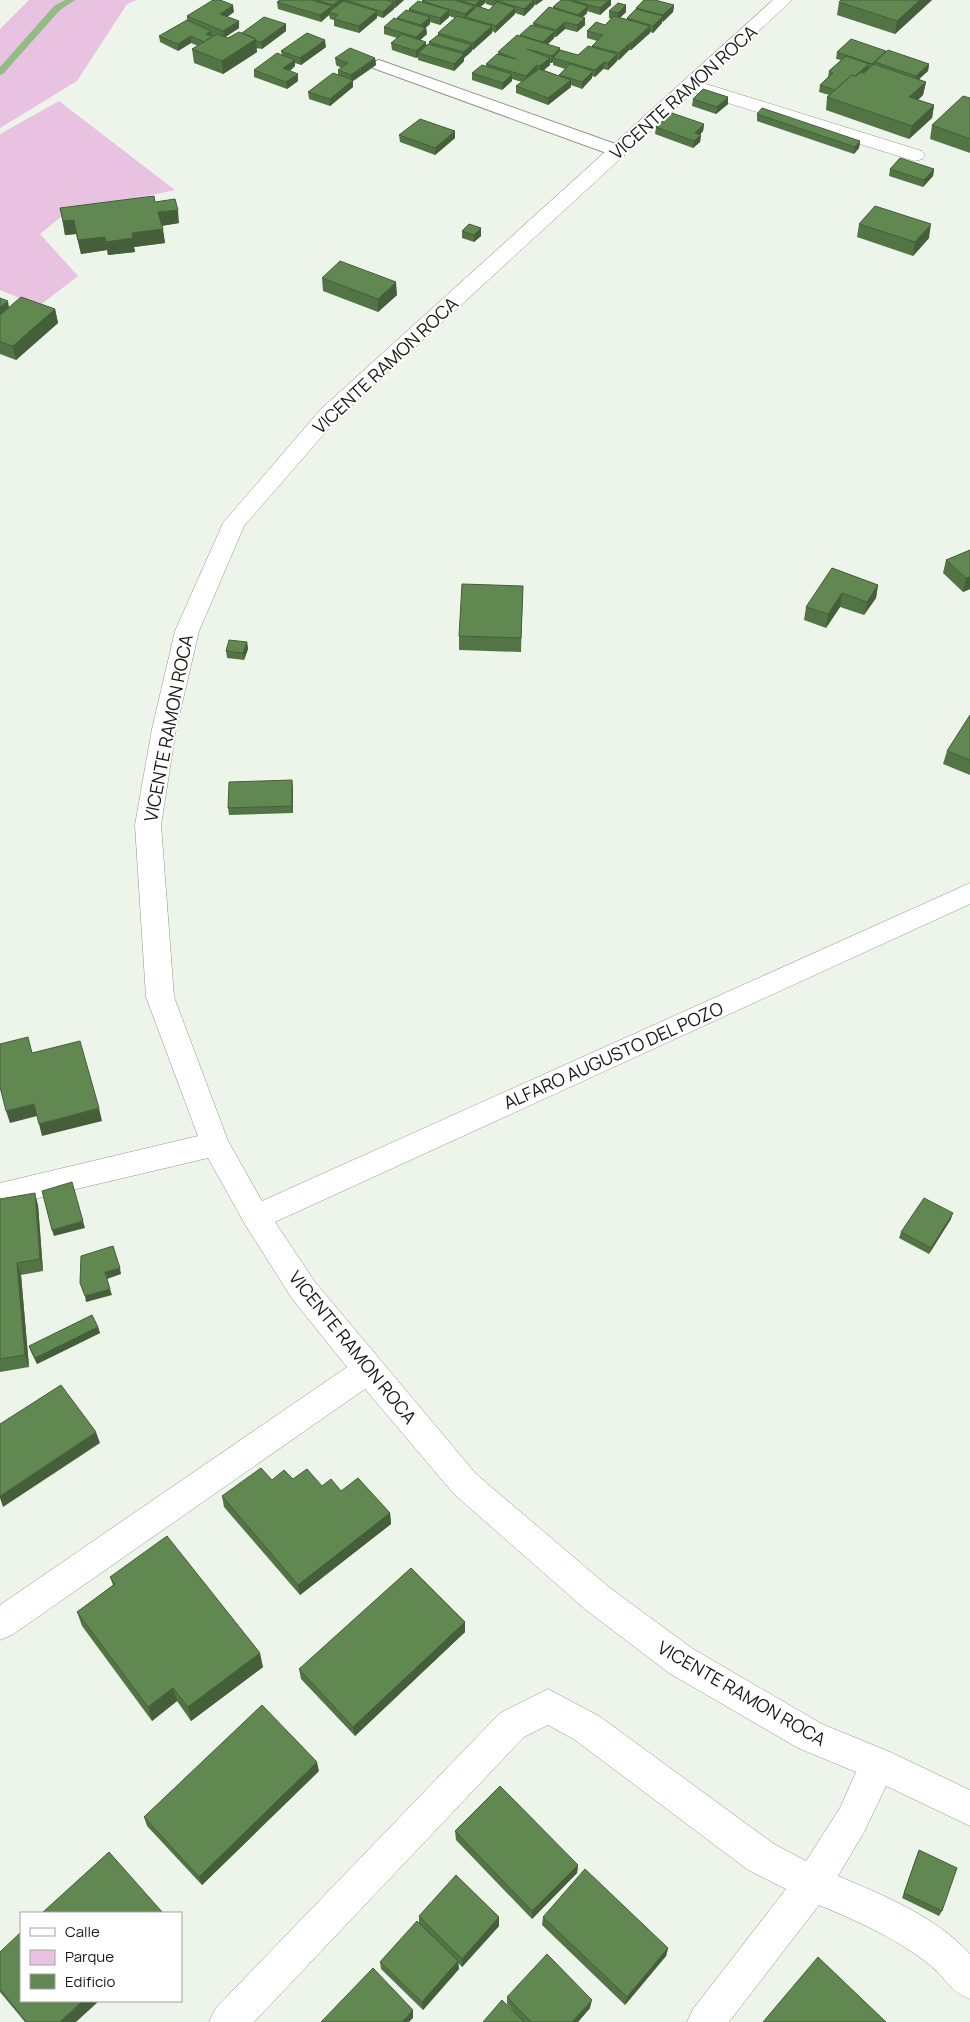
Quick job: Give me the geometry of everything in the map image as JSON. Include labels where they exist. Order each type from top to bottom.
[{"type":"street","name":"VICENTE RAMON ROCA","points":[[783,0],[329,414],[234,523],[186,631],[164,729],[148,825],[160,997],[215,1144],[256,1217],[304,1291],[465,1484],[598,1600],[681,1661],[810,1736],[878,1764],[970,1808]]},
{"type":"street","points":[[690,85],[914,155]]},
{"type":"street","name":"ALFARO AUGUSTO DEL POZO","points":[[256,1217],[970,893]]},
{"type":"street","points":[[0,1195],[215,1144]]},
{"type":"street","points":[[0,1624],[368,1370]]},
{"type":"street","points":[[228,2022],[512,1725],[548,1706],[586,1728],[761,1857],[812,1884],[888,1916],[944,1952],[970,1981]]},
{"type":"street","points":[[706,2022],[812,1884],[852,1820],[878,1764]]},
{"type":"lane","points":[[379,65],[618,151]]},
{"type":"green space","points":[[29,0],[137,0],[127,4],[77,81],[0,128],[0,29]]},
{"type":"green space","points":[[59,101],[175,190],[66,213],[40,234],[78,276],[39,306],[0,290],[0,134]]},
{"type":"building","points":[[213,0],[220,0],[233,5],[220,14],[239,21],[223,31],[187,16]]},
{"type":"building","points":[[280,0],[311,0],[332,6],[320,15],[277,2]]},
{"type":"building","points":[[316,0],[340,0],[333,5]]},
{"type":"building","points":[[345,0],[386,0],[394,2],[383,12]]},
{"type":"building","points":[[423,0],[454,0],[474,6],[465,14]]},
{"type":"building","points":[[459,0],[480,0],[475,5]]},
{"type":"building","points":[[494,0],[534,0],[524,9]]},
{"type":"building","points":[[561,0],[588,6],[578,15],[553,7]]},
{"type":"building","points":[[572,0],[609,0],[600,8]]},
{"type":"building","points":[[644,0],[655,0],[674,5],[663,15],[636,8]]},
{"type":"building","points":[[841,0],[920,0],[897,21],[839,2]]},
{"type":"building","points":[[343,1],[377,11],[359,26],[334,19],[338,15],[329,12]]},
{"type":"building","points":[[418,1],[449,10],[440,18],[409,9]]},
{"type":"building","points":[[497,2],[515,8],[496,26],[466,17],[477,6],[489,10]]},
{"type":"building","points":[[618,3],[626,5],[618,13],[609,11]]},
{"type":"building","points":[[549,7],[585,18],[577,25],[565,22],[556,30],[533,23]]},
{"type":"building","points":[[636,9],[663,16],[653,26],[627,18]]},
{"type":"building","points":[[406,10],[430,17],[421,25],[397,18]]},
{"type":"building","points":[[457,16],[492,26],[473,43],[438,33]]},
{"type":"building","points":[[614,16],[650,26],[619,53],[592,46],[603,35],[587,31],[596,22],[605,25]]},
{"type":"building","points":[[264,17],[286,24],[261,42],[242,33]]},
{"type":"building","points":[[394,18],[426,28],[416,37],[384,27]]},
{"type":"building","points":[[187,20],[211,31],[206,34],[212,36],[204,42],[191,36],[178,44],[159,36]]},
{"type":"building","points":[[531,25],[555,31],[543,42],[520,35]]},
{"type":"building","points":[[239,32],[256,39],[222,61],[192,49],[217,34],[228,38]]},
{"type":"building","points":[[307,33],[325,40],[300,58],[281,51]]},
{"type":"building","points":[[402,34],[426,42],[416,51],[391,43]]},
{"type":"building","points":[[438,35],[472,45],[463,52],[429,42]]},
{"type":"building","points":[[517,35],[560,48],[552,56],[527,49],[550,58],[540,66],[537,65],[526,76],[486,64],[497,54],[516,59],[498,52]]},
{"type":"building","points":[[851,39],[886,51],[872,64],[837,52]]},
{"type":"building","points":[[428,44],[464,54],[454,64],[418,53]]},
{"type":"building","points":[[588,46],[617,54],[608,63],[604,62],[595,70],[553,58],[560,50],[578,55]]},
{"type":"building","points":[[350,48],[375,58],[351,75],[338,70],[348,63],[335,58]]},
{"type":"building","points":[[888,50],[929,64],[916,76],[875,62]]},
{"type":"building","points":[[277,53],[295,60],[283,68],[298,74],[286,82],[254,70]]},
{"type":"building","points":[[846,56],[869,64],[855,76],[852,75],[835,90],[820,85],[833,73],[829,71]]},
{"type":"building","points":[[570,64],[593,71],[582,82],[559,75]]},
{"type":"building","points":[[874,64],[926,82],[909,97],[934,105],[912,126],[827,97],[852,75],[856,76],[861,72],[864,73]]},
{"type":"building","points":[[482,65],[512,74],[503,83],[472,73]]},
{"type":"building","points":[[539,69],[571,80],[548,98],[516,86]]},
{"type":"building","points":[[333,73],[353,80],[330,99],[308,92]]},
{"type":"building","points":[[703,89],[728,97],[717,107],[693,99]]},
{"type":"building","points":[[963,96],[970,98],[970,139],[932,125]]},
{"type":"building","points":[[762,108],[860,141],[855,147],[757,114]]},
{"type":"building","points":[[672,113],[704,124],[695,133],[701,135],[694,141],[656,127]]},
{"type":"building","points":[[420,119],[455,131],[435,148],[399,135]]},
{"type":"building","points":[[900,158],[934,169],[924,180],[890,169]]},
{"type":"building","points":[[154,196],[155,202],[175,199],[178,210],[158,212],[163,229],[132,233],[133,238],[106,242],[105,237],[78,240],[74,220],[63,221],[60,208]]},
{"type":"building","points":[[875,206],[931,224],[915,242],[859,224]]},
{"type":"building","points":[[469,224],[481,228],[474,235],[462,231]]},
{"type":"building","points":[[340,261],[396,282],[378,299],[322,278]]},
{"type":"building","points":[[21,297],[55,309],[13,346],[0,342],[0,315]]},
{"type":"building","points":[[0,298],[8,301],[0,307]]},
{"type":"building","points":[[970,550],[970,577],[966,578],[946,560]]},
{"type":"building","points":[[832,568],[878,585],[867,602],[842,593],[828,614],[806,607]]},
{"type":"building","points":[[462,584],[523,586],[521,638],[459,636]]},
{"type":"building","points":[[229,640],[247,642],[243,653],[226,651]]},
{"type":"building","points":[[970,715],[970,760],[947,751]]},
{"type":"building","points":[[292,780],[292,806],[228,808],[229,782]]},
{"type":"building","points":[[28,1037],[32,1053],[80,1041],[99,1108],[39,1124],[34,1104],[6,1111],[0,1087],[0,1044]]},
{"type":"building","points":[[72,1182],[83,1221],[52,1230],[42,1191]]},
{"type":"building","points":[[35,1193],[40,1259],[17,1263],[25,1355],[0,1359],[0,1199]]},
{"type":"building","points":[[924,1198],[953,1213],[931,1248],[901,1232]]},
{"type":"building","points":[[113,1246],[120,1268],[105,1272],[110,1289],[85,1296],[80,1283],[81,1256]]},
{"type":"building","points":[[92,1315],[98,1327],[35,1358],[29,1346]]},
{"type":"building","points":[[61,1385],[96,1432],[0,1496],[0,1424]]},
{"type":"building","points":[[261,1468],[272,1480],[284,1470],[293,1479],[307,1469],[322,1486],[331,1479],[341,1491],[358,1478],[390,1513],[298,1585],[222,1496]]},
{"type":"building","points":[[167,1536],[260,1653],[188,1707],[173,1688],[148,1707],[77,1612],[115,1584],[110,1577]]},
{"type":"building","points":[[411,1568],[465,1622],[353,1727],[299,1669]]},
{"type":"building","points":[[262,1705],[317,1762],[199,1877],[144,1817]]},
{"type":"building","points":[[500,1786],[578,1865],[532,1911],[455,1831]]},
{"type":"building","points":[[919,1850],[957,1868],[942,1911],[904,1893]]},
{"type":"building","points":[[109,1852],[162,1912],[43,1912]]},
{"type":"building","points":[[585,1869],[668,1948],[627,1997],[543,1917]]},
{"type":"building","points":[[456,1875],[499,1917],[462,1959],[419,1916]]},
{"type":"building","points":[[417,1921],[458,1961],[422,2002],[380,1962]]},
{"type":"building","points":[[20,1933],[20,2002],[81,2002],[60,2022],[26,2022],[0,1989],[0,1952]]},
{"type":"building","points":[[547,1954],[592,2000],[572,2022],[531,2022],[507,1997]]},
{"type":"building","points":[[818,1957],[886,2022],[763,2022]]},
{"type":"building","points":[[373,1968],[413,2010],[402,2022],[321,2022]]},
{"type":"building","points":[[502,2000],[524,2022],[483,2022]]},
{"type":"waterway","points":[[0,72],[57,8],[71,0]]}]
